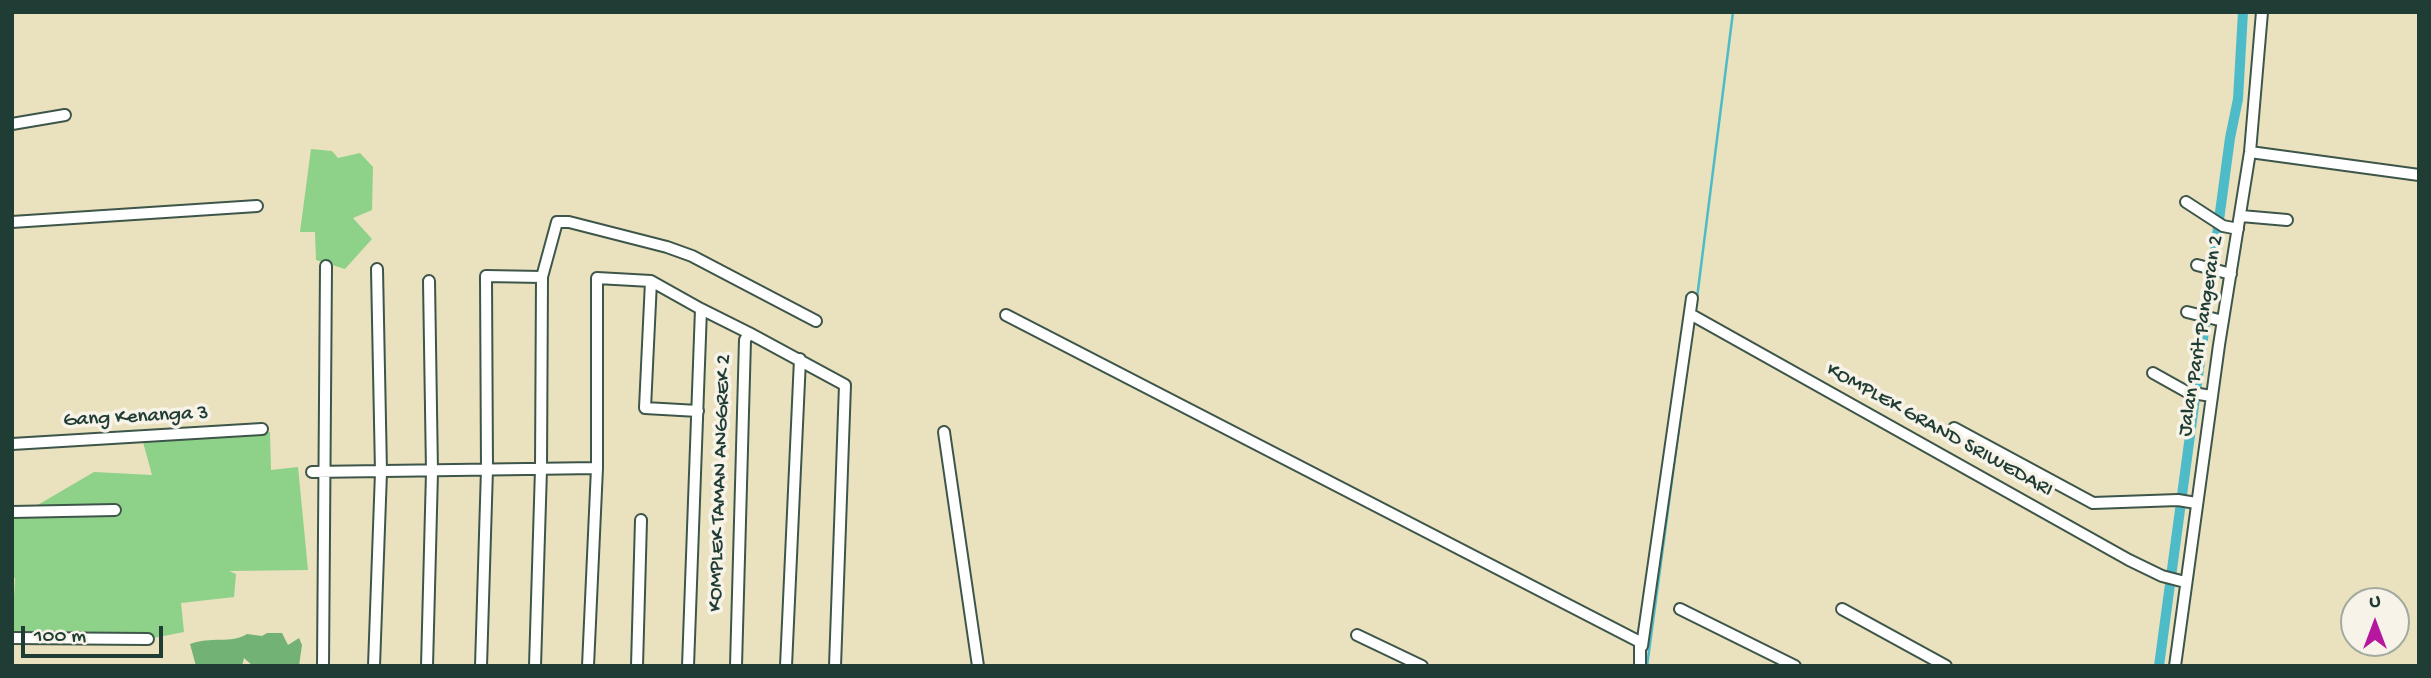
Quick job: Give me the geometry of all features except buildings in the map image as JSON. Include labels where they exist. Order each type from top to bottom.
[{"type":"street","name":"Jalan Parit Pangeran 2","points":[[2175,666],[2188,501],[2218,319],[2231,274],[2241,216],[2250,152],[2262,12]]},
{"type":"street","points":[[12,124],[65,115]]},
{"type":"street","points":[[2250,152],[2419,176]]},
{"type":"street","points":[[2186,202],[2218,223],[2238,229]]},
{"type":"street","points":[[12,222],[257,206]]},
{"type":"street","points":[[2241,216],[2287,220]]},
{"type":"street","points":[[535,666],[541,469],[542,277],[557,222],[569,222],[692,256],[816,321]]},
{"type":"street","points":[[2201,266],[2231,274]]},
{"type":"street","points":[[323,666],[326,267]]},
{"type":"street","points":[[374,666],[381,472],[377,269]]},
{"type":"street","points":[[481,666],[487,469],[486,276],[542,277]]},
{"type":"street","points":[[588,666],[597,468],[597,278],[651,281],[749,333]]},
{"type":"street","points":[[427,666],[432,472],[429,281]]},
{"type":"street","points":[[651,281],[645,408],[698,411]]},
{"type":"street","points":[[1640,666],[1694,315],[1692,298]]},
{"type":"street","points":[[688,666],[701,309]]},
{"type":"street","points":[[2187,312],[2218,319]]},
{"type":"street","points":[[1006,315],[1643,646]]},
{"type":"street","name":"KOMPLEK GRAND SRIWEDARI","points":[[1694,315],[2162,576],[2181,582]]},
{"type":"street","name":"KOMPLEK TAMAN ANGGREK 2","points":[[736,666],[745,340],[749,333],[845,384],[835,666]]},
{"type":"street","points":[[786,666],[800,359]]},
{"type":"street","points":[[2153,373],[2187,392],[2207,396]]},
{"type":"street","points":[[1954,428],[2093,503],[2188,501]]},
{"type":"street","name":"Gang Kenanga 3","points":[[12,444],[262,429]]},
{"type":"street","points":[[944,432],[978,666]]},
{"type":"street","points":[[312,472],[597,468]]},
{"type":"street","points":[[12,512],[114,509]]},
{"type":"street","points":[[637,666],[641,520]]},
{"type":"street","points":[[1680,609],[1795,666]]},
{"type":"street","points":[[1842,609],[1929,662],[1946,666]]},
{"type":"street","points":[[1357,635],[1422,666]]},
{"type":"street","points":[[12,638],[148,639]]},
{"type":"green space","points":[[311,149],[332,151],[338,158],[360,153],[373,167],[372,210],[353,218],[372,239],[345,269],[316,260],[315,232],[300,232]]},
{"type":"green space","points":[[270,432],[271,470],[298,467],[308,570],[229,571],[236,574],[234,597],[181,603],[184,632],[148,639],[12,636],[15,578],[12,578],[12,520],[94,472],[152,475],[143,442]]},
{"type":"green space","points":[[267,633],[282,633],[288,645],[299,638],[302,645],[299,666],[253,666],[244,658],[242,666],[196,666],[190,644],[206,640],[234,639],[247,634],[262,636]]},
{"type":"waterway","points":[[1697,298],[1733,12]]},
{"type":"waterway","points":[[2159,666],[2230,138],[2238,99],[2243,12]]},
{"type":"waterway","points":[[1647,666],[1690,346]]}]
